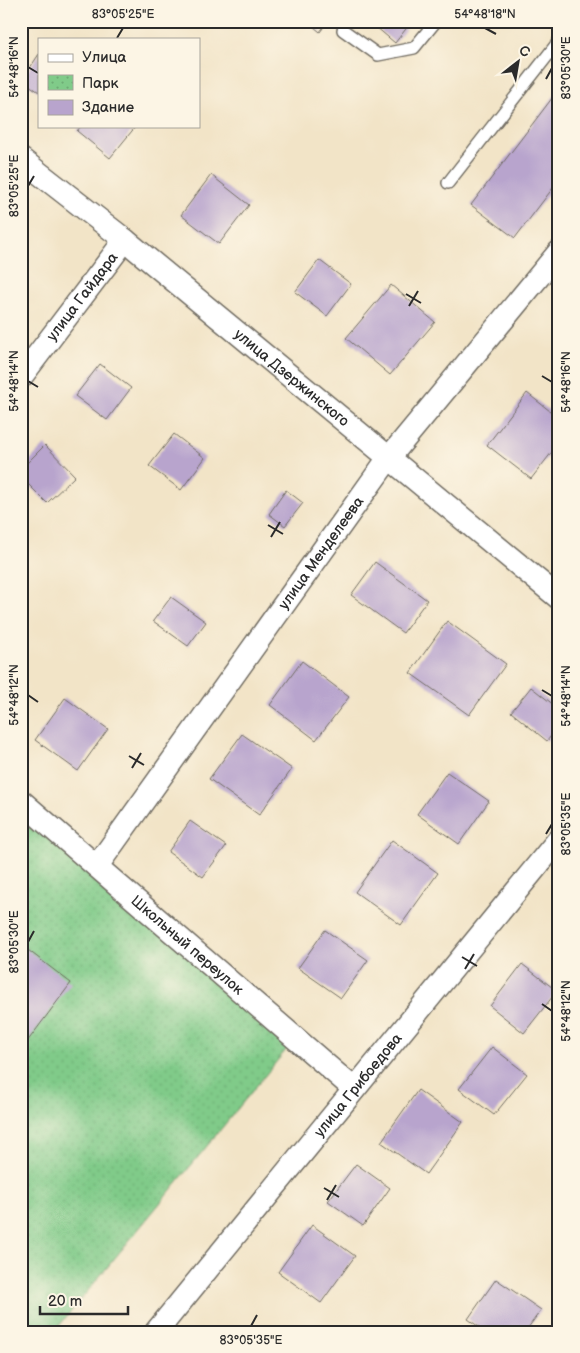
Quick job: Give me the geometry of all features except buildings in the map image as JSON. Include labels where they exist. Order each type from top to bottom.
[{"type":"street","name":"улица Дзержинского","points":[[21,159],[125,240],[388,459],[559,598]]},
{"type":"street","name":"улица Гайдара","points":[[21,377],[125,240]]},
{"type":"street","name":"улица Менделеева","points":[[97,866],[388,459],[559,252]]},
{"type":"street","name":"Школьный переулок","points":[[21,802],[354,1089]]},
{"type":"street","name":"улица Грибоедова","points":[[156,1332],[559,839]]},
{"type":"lane","points":[[343,30],[378,55],[414,48],[436,21]]},
{"type":"lane","points":[[448,183],[559,41]]},
{"type":"green space","points":[[21,812],[291,1044],[54,1332],[21,1332]]}]
